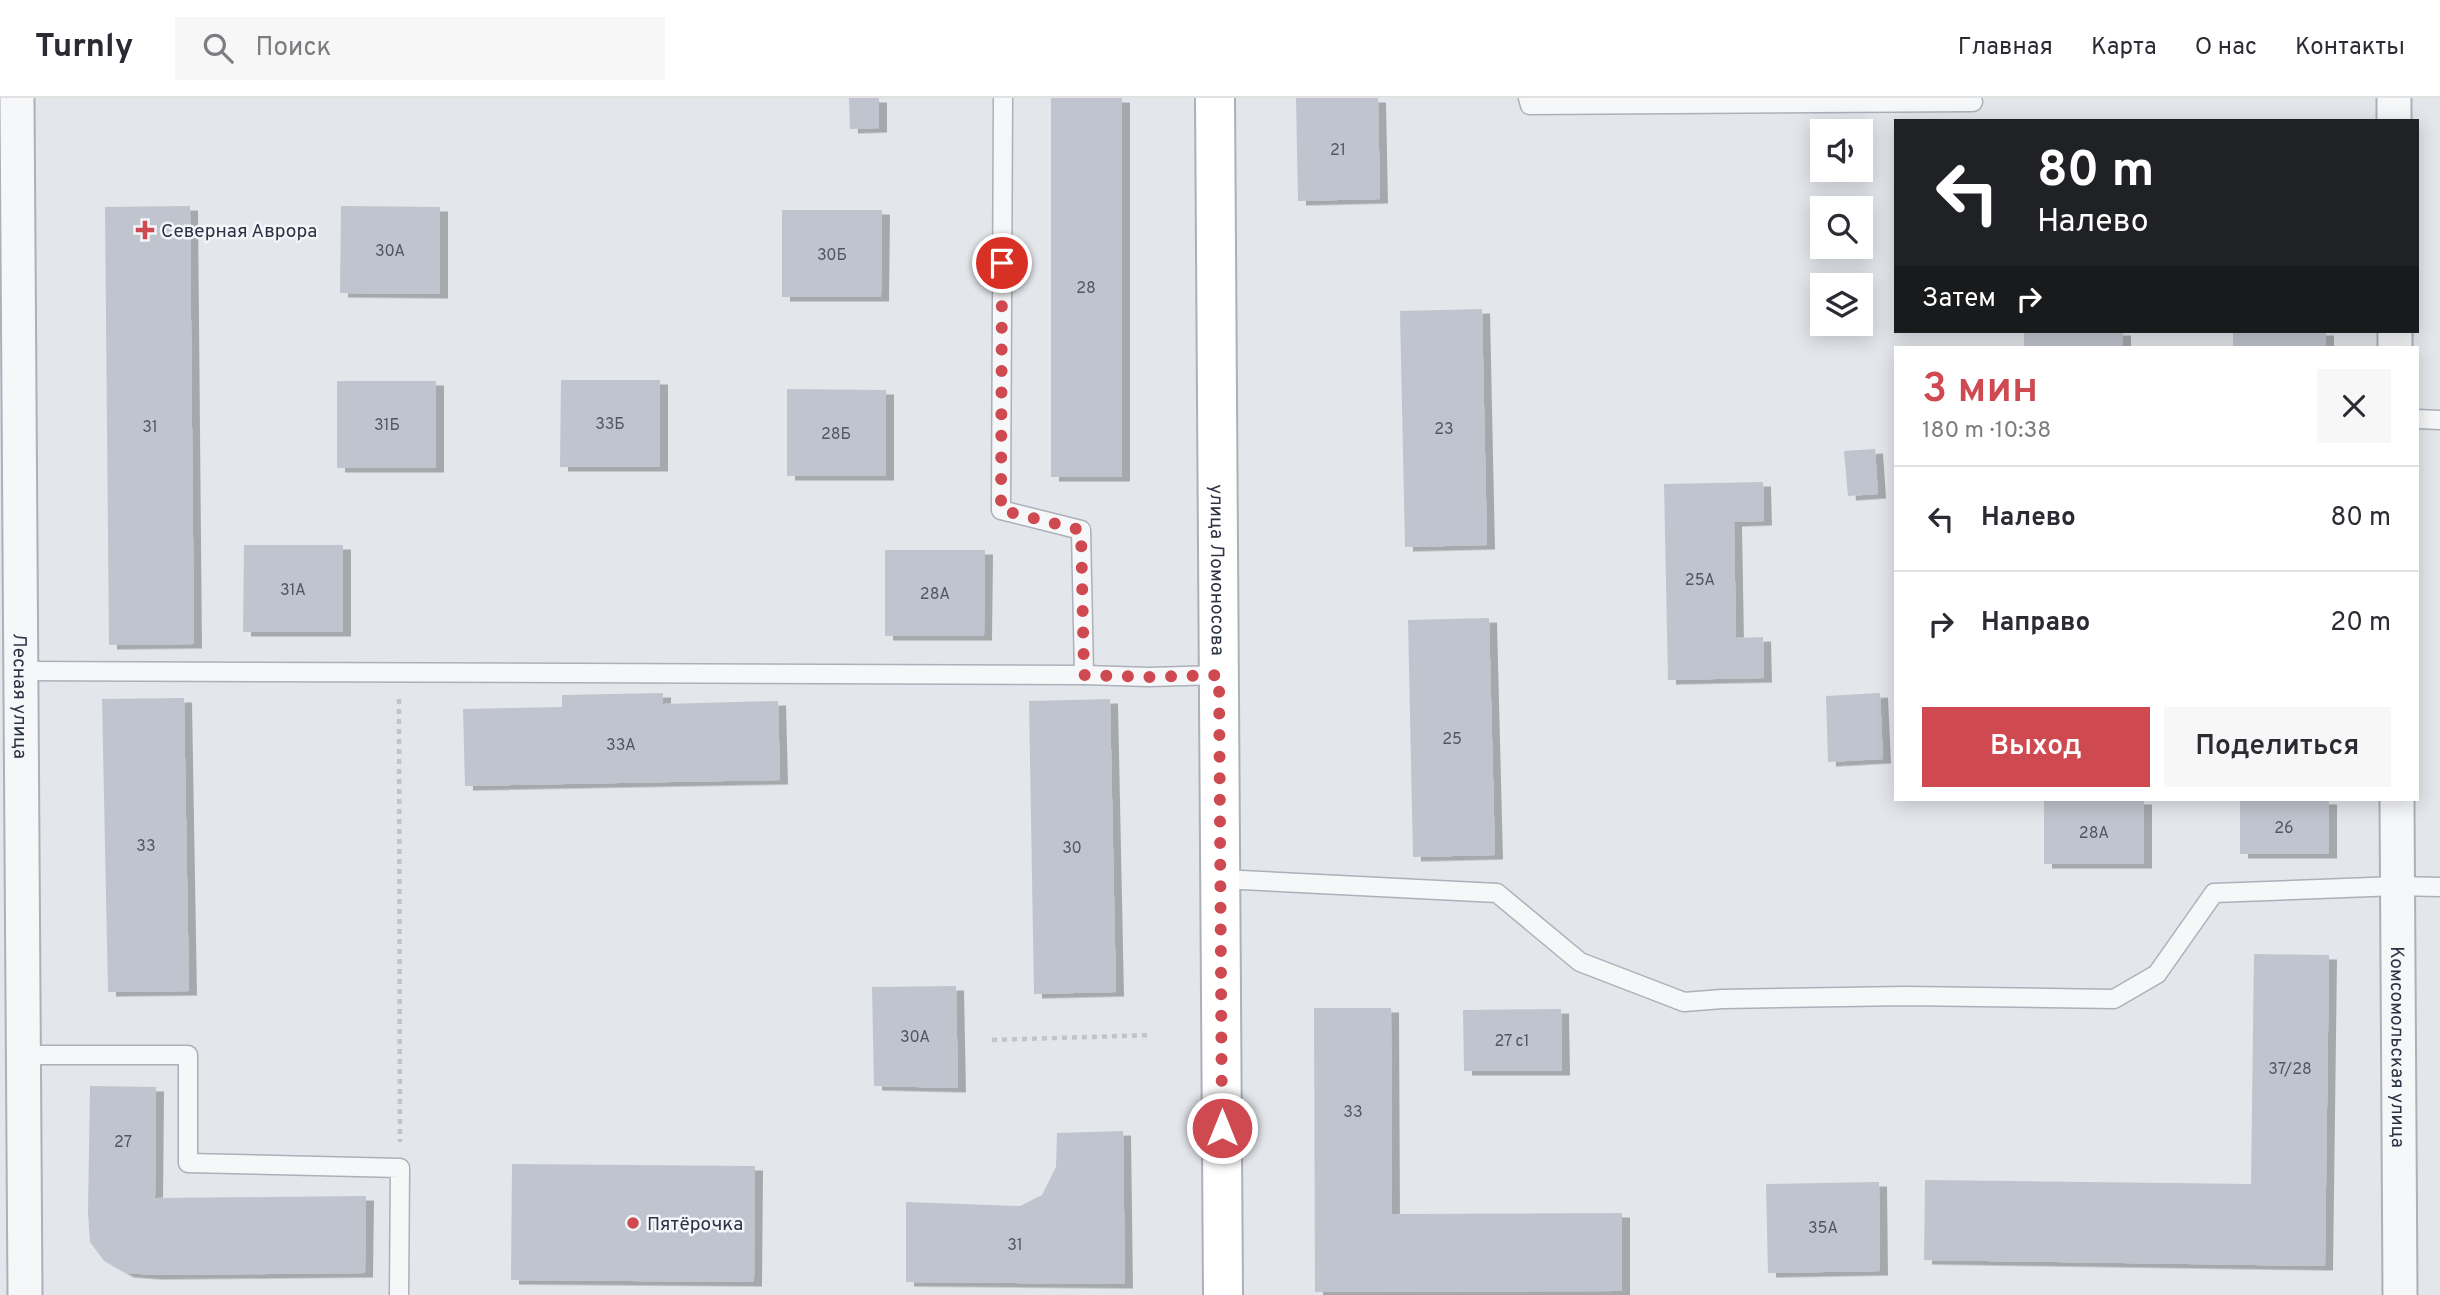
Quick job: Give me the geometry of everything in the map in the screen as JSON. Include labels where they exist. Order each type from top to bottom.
[{"type":"street","name":"Лесная улица","points":[[17,98],[10,603],[21,671],[11,1001],[23,1055],[25,1295]]},
{"type":"street","name":"улица Ломоносова","points":[[1215,98],[1223,1295]]},
{"type":"street","points":[[2394,98],[2394,119]]},
{"type":"street","name":"Комсомольская улица","points":[[2397,801],[2400,1295]]},
{"type":"lane","points":[[1003,98],[1001,510],[1081,530],[1084,675]]},
{"type":"lane","points":[[1528,98],[1530,105],[1973,102]]},
{"type":"lane","points":[[2419,419],[2440,420]]},
{"type":"lane","points":[[21,671],[1149,677],[1219,675]]},
{"type":"lane","points":[[1221,878],[1497,893],[1580,962],[1684,1002],[1906,996],[2113,999],[2157,974],[2214,892],[2440,887]]},
{"type":"lane","points":[[23,1055],[188,1055],[188,1163],[400,1168],[399,1295]]},
{"type":"path","points":[[399,672],[400,1168]]},
{"type":"path","points":[[992,1040],[1152,1035]]},
{"type":"building","points":[[849,98],[879,98],[879,128],[850,129]]},
{"type":"building","points":[[1051,98],[1122,98],[1122,477],[1051,477]]},
{"type":"building","points":[[1296,98],[1378,98],[1380,199],[1298,201]]},
{"type":"building","points":[[190,206],[194,644],[109,645],[105,207]]},
{"type":"building","points":[[341,206],[440,207],[440,294],[340,293]]},
{"type":"building","points":[[782,210],[882,210],[881,297],[782,297]]},
{"type":"building","points":[[1482,309],[1487,545],[1405,547],[1400,311]]},
{"type":"building","points":[[2024,333],[2123,333],[2123,346],[2024,346]]},
{"type":"building","points":[[2233,333],[2326,333],[2326,346],[2233,346]]},
{"type":"building","points":[[561,380],[660,380],[660,467],[560,467]]},
{"type":"building","points":[[337,381],[436,381],[436,468],[337,468]]},
{"type":"building","points":[[787,389],[886,390],[886,476],[787,476]]},
{"type":"building","points":[[1875,449],[1878,494],[1848,496],[1844,451]]},
{"type":"building","points":[[1763,482],[1764,521],[1734,522],[1736,638],[1763,637],[1764,678],[1668,680],[1664,484]]},
{"type":"building","points":[[244,545],[343,545],[343,632],[243,632]]},
{"type":"building","points":[[885,550],[985,550],[984,636],[885,636]]},
{"type":"building","points":[[1489,618],[1495,855],[1413,857],[1408,620]]},
{"type":"building","points":[[663,693],[663,704],[778,701],[780,780],[465,786],[463,709],[562,707],[562,695]]},
{"type":"building","points":[[1880,693],[1883,759],[1828,762],[1826,696]]},
{"type":"building","points":[[184,698],[189,991],[108,992],[102,699]]},
{"type":"building","points":[[1110,699],[1116,992],[1034,994],[1029,701]]},
{"type":"building","points":[[2044,801],[2144,801],[2144,864],[2044,864]]},
{"type":"building","points":[[2240,801],[2329,801],[2329,854],[2240,854]]},
{"type":"building","points":[[2254,954],[2329,955],[2325,1266],[1924,1260],[1925,1180],[2251,1184]]},
{"type":"building","points":[[956,986],[958,1088],[874,1086],[872,987]]},
{"type":"building","points":[[1314,1008],[1391,1008],[1392,1214],[1622,1213],[1622,1291],[1315,1292]]},
{"type":"building","points":[[1561,1009],[1562,1071],[1464,1071],[1463,1010]]},
{"type":"building","points":[[90,1086],[156,1087],[155,1198],[366,1196],[365,1273],[154,1275],[126,1273],[104,1261],[90,1242]]},
{"type":"building","points":[[1123,1131],[1125,1284],[906,1282],[906,1202],[1020,1206],[1042,1195],[1056,1167],[1057,1133]]},
{"type":"building","name":"Пятёрочка","points":[[512,1164],[755,1166],[754,1282],[511,1280]]},
{"type":"building","points":[[1879,1182],[1880,1271],[1768,1273],[1766,1184]]},
{"type":"place","name":"Северная Аврора","points":[[145,230]]},
{"type":"place","name":"Пятёрочка","points":[[633,1223]]},
{"type":"route","points":[[1002,263],[1001,510],[1081,530],[1084,675],[1219,675],[1222,1128]]}]
